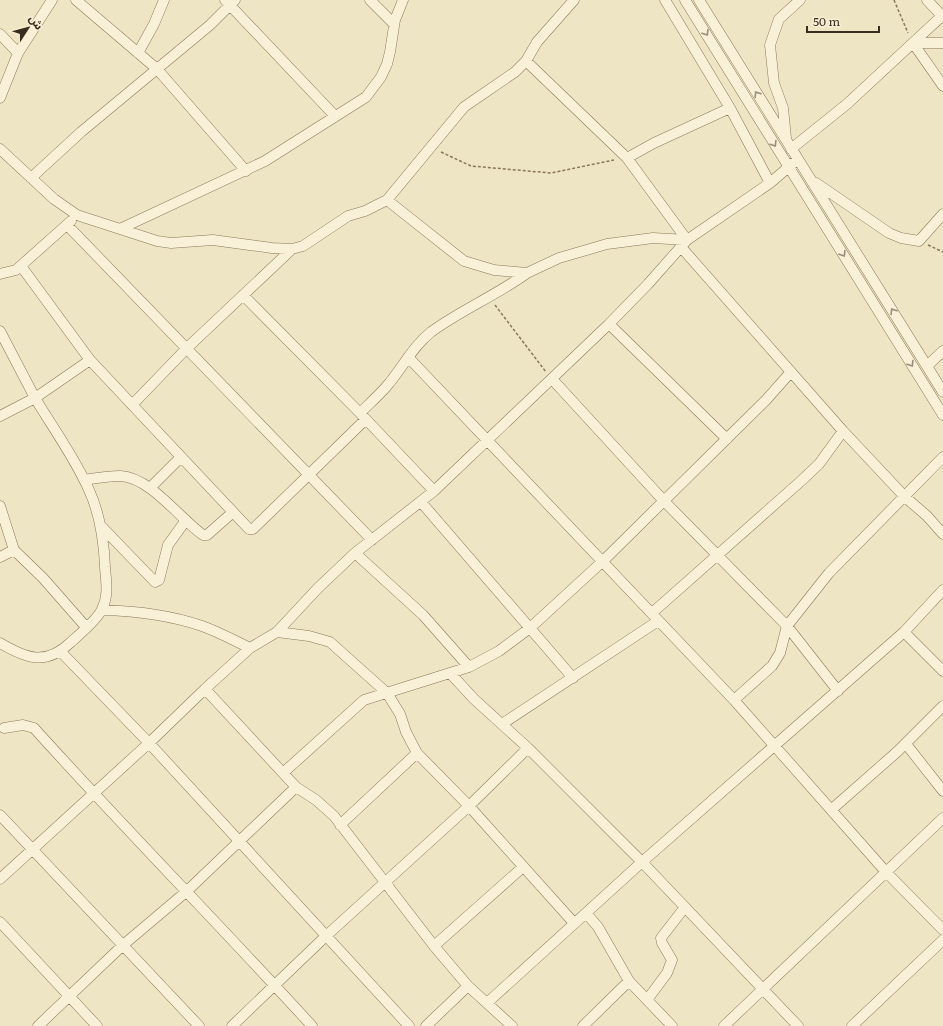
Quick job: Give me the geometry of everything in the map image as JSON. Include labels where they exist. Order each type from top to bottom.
[{"type":"street","points":[[0,98],[18,53],[52,0]]},
{"type":"street","points":[[76,0],[157,69],[246,171]]},
{"type":"street","points":[[138,53],[154,24],[164,0]]},
{"type":"street","points":[[370,0],[394,24]]},
{"type":"street","points":[[122,228],[246,171],[366,97],[376,84],[390,52],[394,24],[402,0]]},
{"type":"street","points":[[0,149],[31,178],[77,215],[122,228],[157,241],[172,243],[213,240],[272,248],[292,249],[303,246],[348,216],[364,211],[387,200],[464,107],[515,72],[526,61],[538,42],[574,0]]},
{"type":"street","points":[[665,0],[730,108],[770,183]]},
{"type":"street","points":[[685,0],[943,416]]},
{"type":"street","points":[[699,0],[943,392]]},
{"type":"street","points":[[789,145],[783,108],[774,83],[770,44],[779,19],[800,0]]},
{"type":"street","points":[[789,145],[847,104],[942,15],[926,0]]},
{"type":"street","points":[[31,178],[81,132],[157,69],[230,2],[335,116]]},
{"type":"street","points":[[0,34],[18,53]]},
{"type":"street","points":[[913,43],[943,43]]},
{"type":"street","points":[[913,43],[943,86]]},
{"type":"street","points":[[526,61],[627,158],[684,243],[790,373],[905,497],[927,516],[943,534]]},
{"type":"street","points":[[627,158],[654,143],[730,108]]},
{"type":"street","points":[[0,878],[94,794],[205,688],[250,648],[277,632],[318,588],[355,553],[434,491],[609,324],[648,284],[684,243],[770,183],[798,159]]},
{"type":"street","points":[[811,179],[889,233],[901,238],[919,241],[943,214]]},
{"type":"street","points":[[387,200],[464,261],[494,270],[527,273]]},
{"type":"street","points":[[0,274],[9,273],[21,266],[77,215]]},
{"type":"street","points":[[67,224],[372,540]]},
{"type":"street","points":[[21,266],[90,360],[246,528],[253,529],[308,475],[363,416],[408,356],[430,333],[489,297],[504,290],[527,273],[559,258],[607,244],[653,238],[684,243]]},
{"type":"street","points":[[132,405],[187,348],[292,249]]},
{"type":"street","points":[[243,295],[363,416],[434,491]]},
{"type":"street","points":[[609,324],[727,439]]},
{"type":"street","points":[[0,331],[35,398],[84,480],[94,502],[104,543],[107,587],[102,610],[61,652],[40,657],[30,657],[21,655],[0,643]]},
{"type":"street","points":[[927,366],[943,351]]},
{"type":"street","points":[[408,356],[734,700],[773,746],[886,872],[943,930]]},
{"type":"street","points":[[0,416],[35,398],[90,360]]},
{"type":"street","points":[[283,773],[358,704],[370,697],[469,667],[499,651],[530,628],[603,561],[727,439],[790,373]]},
{"type":"street","points":[[552,379],[664,501],[786,626],[838,691]]},
{"type":"street","points":[[502,724],[573,678],[655,617],[717,556],[819,464],[843,431]]},
{"type":"street","points":[[150,488],[181,457]]},
{"type":"street","points":[[734,700],[772,666],[780,653],[786,626],[829,572],[943,457]]},
{"type":"street","points":[[84,480],[121,476],[131,478],[150,488],[203,535],[207,535],[232,513]]},
{"type":"street","points":[[421,502],[573,678]]},
{"type":"street","points":[[0,506],[14,550],[38,573],[86,627]]},
{"type":"street","points":[[99,524],[155,582],[160,580],[168,545],[186,520]]},
{"type":"street","points":[[0,558],[14,550]]},
{"type":"street","points":[[355,553],[423,615],[469,667]]},
{"type":"street","points":[[487,1003],[642,862],[904,632],[943,590]]},
{"type":"street","points":[[102,610],[131,611],[187,622],[204,627],[250,648]]},
{"type":"street","points":[[277,632],[320,638],[330,642],[387,693],[400,714],[406,732],[417,753],[469,806],[574,923]]},
{"type":"street","points":[[904,632],[943,672]]},
{"type":"street","points":[[61,652],[149,742],[239,842],[410,1026]]},
{"type":"street","points":[[450,673],[474,699],[528,748],[642,862],[798,1026]]},
{"type":"street","points":[[205,688],[296,788],[316,800],[340,825],[386,882],[434,946],[468,986],[512,1026]]},
{"type":"street","points":[[831,810],[906,744],[943,706]]},
{"type":"street","points":[[4,728],[28,725],[34,728],[312,1026]]},
{"type":"street","points":[[906,744],[943,791]]},
{"type":"street","points":[[232,1026],[326,936],[469,806],[528,748]]},
{"type":"street","points":[[340,825],[417,753]]},
{"type":"street","points":[[38,1026],[122,946],[187,891],[296,788]]},
{"type":"street","points":[[0,815],[199,1026]]},
{"type":"street","points":[[724,1026],[943,818]]},
{"type":"street","points":[[434,946],[523,867]]},
{"type":"street","points":[[647,1000],[667,973],[671,964],[671,956],[662,944],[661,938],[685,907]]},
{"type":"street","points":[[586,913],[598,927],[629,981],[672,1026]]},
{"type":"street","points":[[0,922],[97,1026]]},
{"type":"street","points":[[852,1026],[943,940]]},
{"type":"street","points":[[583,1026],[629,981]]},
{"type":"street","points":[[426,1026],[468,986]]},
{"type":"path","points":[[894,0],[913,43]]},
{"type":"path","points":[[432,147],[471,166],[551,172],[627,158]]},
{"type":"path","points":[[919,241],[943,252]]},
{"type":"path","points":[[489,297],[552,379]]}]
